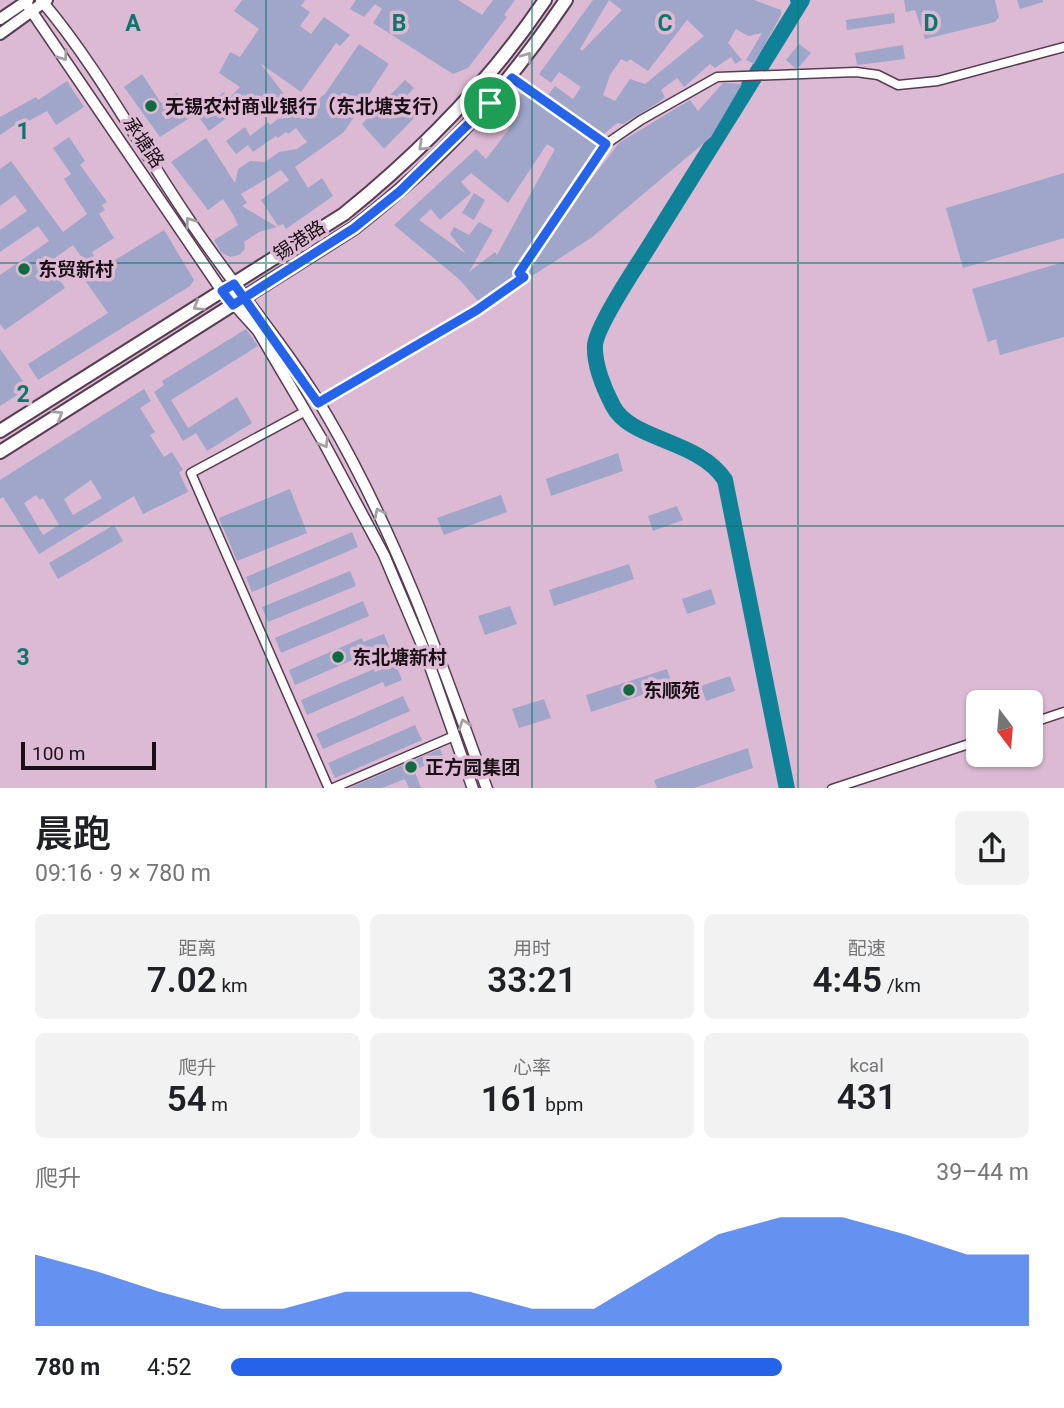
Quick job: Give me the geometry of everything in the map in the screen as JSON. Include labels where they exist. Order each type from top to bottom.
[{"type":"main road","name":"锡港路","points":[[0,431],[344,214],[389,178],[477,92],[545,0]]},
{"type":"main road","name":"锡港路","points":[[0,452],[354,228],[400,191],[471,123],[512,78],[566,0]]},
{"type":"main road","points":[[0,19],[27,3],[44,1]]},
{"type":"main road","points":[[0,34],[27,3]]},
{"type":"street","name":"承塘路","points":[[44,1],[143,144],[185,215],[234,284],[239,301]]},
{"type":"street","name":"承塘路","points":[[27,3],[222,291],[239,301]]},
{"type":"street","points":[[512,78],[606,144],[641,120],[717,76],[732,74],[766,77],[856,72],[878,75],[898,85],[938,81],[1064,47]]},
{"type":"street","points":[[239,301],[318,403],[356,467],[401,558],[487,788]]},
{"type":"street","points":[[239,301],[324,443],[384,555],[425,652],[473,788]]},
{"type":"street","points":[[304,412],[191,473],[330,788]]},
{"type":"street","points":[[1043,719],[1064,712]]},
{"type":"street","points":[[332,788],[454,736]]},
{"type":"street","points":[[835,788],[966,745]]},
{"type":"lane","points":[[318,403],[477,310],[524,277],[519,273],[606,144]]},
{"type":"building","points":[[242,0],[305,0],[301,6],[310,12],[300,26],[311,34],[324,17],[350,35],[340,46],[336,43],[301,92],[260,63],[284,94],[261,109],[260,106],[253,111],[250,107],[236,111],[209,131],[195,112],[224,92],[229,98],[240,87],[219,73],[230,52],[240,57],[259,29],[234,11]]},
{"type":"building","points":[[356,0],[458,0],[482,15],[493,0],[515,0],[504,15],[507,17],[468,68],[453,74],[373,23],[382,9],[375,4],[364,17],[350,9]]},
{"type":"building","points":[[593,0],[609,0],[754,0],[781,10],[781,15],[754,64],[746,60],[762,33],[748,36],[736,29],[728,43],[742,60],[735,64],[731,57],[715,68],[710,64],[684,87],[677,78],[661,90],[665,97],[659,102],[623,124],[617,123],[604,134],[548,95],[555,86],[573,99],[581,87],[559,72],[551,83],[539,74]],"holes":[[[609,0],[622,10],[582,51],[580,49]],[[687,20],[704,36],[645,84],[630,79],[615,101],[603,95],[610,75],[621,59],[627,62],[630,59],[648,71]]]},
{"type":"building","points":[[904,0],[995,0],[999,17],[995,22],[925,39],[915,10],[906,12]]},
{"type":"building","points":[[1017,0],[1043,0],[1043,2],[1020,9]]},
{"type":"building","points":[[894,13],[895,23],[847,30],[846,20]]},
{"type":"building","points":[[359,44],[389,64],[344,132],[295,167],[308,188],[322,178],[333,196],[286,229],[283,224],[278,226],[261,200],[289,180],[281,170],[241,194],[247,203],[242,206],[277,227],[259,232],[244,242],[245,249],[239,255],[230,257],[221,252],[214,240],[238,225],[234,216],[223,199],[208,210],[171,162],[206,138],[235,183],[238,169],[250,161],[265,162],[279,152],[297,149],[307,142],[296,128],[278,138],[276,136],[253,152],[248,145],[236,154],[226,141],[245,127],[250,136],[268,122],[270,125],[278,119],[297,116],[325,94]]},
{"type":"building","points":[[799,44],[811,53],[795,68],[786,60]]},
{"type":"building","points":[[903,45],[905,59],[857,65],[855,53]]},
{"type":"building","name":"无锡农村商业银行（东北塘支行）","points":[[142,74],[161,103],[177,93],[191,117],[160,137],[124,87]]},
{"type":"building","points":[[405,80],[414,88],[398,105],[414,118],[384,149],[362,124]]},
{"type":"building","points":[[67,81],[84,107],[56,125],[47,111],[27,122],[25,118],[0,135],[0,117],[36,97],[38,100]]},
{"type":"building","points":[[723,83],[742,84],[711,137],[591,238],[532,276],[526,270],[585,183],[587,185],[619,143],[690,100],[698,111]]},
{"type":"building","points":[[522,93],[599,147],[515,271],[515,275],[478,301],[460,280],[394,225],[476,149],[486,159],[510,128],[503,120]],"holes":[[[547,144],[555,149],[497,255],[495,252],[469,272],[493,230],[479,222],[469,235],[454,227],[450,234],[466,254],[419,220],[431,209],[440,220],[471,193],[461,182],[471,173],[508,203]]]},
{"type":"building","points":[[69,137],[85,161],[80,165],[107,202],[102,205],[105,210],[99,214],[114,238],[92,252],[94,256],[85,262],[73,245],[52,260],[63,277],[59,279],[65,288],[5,330],[0,324],[0,275],[49,241],[38,226],[0,252],[0,230],[27,211],[15,195],[0,206],[0,169],[11,161],[63,232],[87,214],[64,179],[71,174],[53,148]]},
{"type":"building","points":[[1064,173],[1064,238],[963,268],[946,208]]},
{"type":"building","points":[[474,193],[485,200],[474,220],[462,213]]},
{"type":"building","points":[[164,230],[194,280],[190,286],[38,380],[28,364],[108,313],[84,279]]},
{"type":"building","points":[[1064,262],[1064,337],[1000,355],[996,339],[988,342],[972,289]]},
{"type":"building","points":[[246,329],[258,346],[171,400],[188,428],[237,397],[252,423],[207,451],[196,433],[183,441],[154,392],[164,385],[162,381]]},
{"type":"building","points":[[0,349],[28,388],[0,406]]},
{"type":"building","points":[[144,389],[151,401],[140,408],[155,432],[150,435],[164,457],[172,452],[183,470],[179,472],[188,492],[143,514],[134,496],[39,554],[3,497],[0,499],[0,480]],"holes":[[[91,480],[102,498],[73,515],[64,499]],[[36,495],[40,500],[43,498],[59,525],[43,535],[24,503]]]},
{"type":"building","points":[[618,453],[623,471],[551,496],[546,479]]},
{"type":"building","points":[[290,489],[307,533],[237,561],[219,518]]},
{"type":"building","points":[[501,495],[507,512],[444,535],[437,518]]},
{"type":"building","points":[[677,506],[683,520],[653,531],[648,516]]},
{"type":"building","points":[[114,525],[123,541],[58,579],[49,563]]},
{"type":"building","points":[[352,532],[358,547],[252,592],[246,577]]},
{"type":"building","points":[[629,564],[634,579],[554,606],[549,590]]},
{"type":"building","points":[[350,571],[356,586],[268,622],[262,607]]},
{"type":"building","points":[[711,589],[716,604],[687,614],[682,599]]},
{"type":"building","points":[[363,601],[369,616],[281,653],[275,638]]},
{"type":"building","points":[[510,606],[517,624],[485,635],[478,616]]},
{"type":"building","points":[[384,634],[390,649],[373,656],[371,652],[295,685],[289,670],[362,638],[363,642]]},
{"type":"building","points":[[396,664],[402,680],[385,687],[383,682],[307,715],[301,700],[374,669],[375,672]]},
{"type":"building","name":"东顺苑","points":[[667,669],[672,685],[591,712],[586,695]]},
{"type":"building","points":[[730,676],[735,691],[706,701],[701,686]]},
{"type":"building","points":[[403,696],[410,711],[323,749],[316,734]]},
{"type":"building","points":[[544,699],[551,718],[519,728],[512,709]]},
{"type":"building","points":[[415,725],[422,740],[335,778],[328,763]]},
{"type":"building","points":[[748,748],[753,768],[694,788],[657,788],[654,780]]},
{"type":"building","points":[[440,749],[444,758],[414,770],[421,788],[409,788],[405,779],[382,788],[349,788]]},
{"type":"waterway","points":[[795,0],[801,2]]},
{"type":"waterway","points":[[787,788],[725,480],[713,466],[699,456],[634,427],[622,418],[603,384],[595,345],[602,324],[618,296],[802,0]]},
{"type":"place","name":"无锡农村商业银行（东北塘支行）","points":[[151,106]]},
{"type":"place","name":"东贸新村","points":[[24,269]]},
{"type":"place","name":"东北塘新村","points":[[338,657]]},
{"type":"place","name":"东顺苑","points":[[629,690]]},
{"type":"place","name":"正方园集团","points":[[411,767]]},
{"type":"route","points":[[490,103],[437,157],[354,228],[244,298],[234,284],[222,291],[233,305],[244,298],[318,403],[477,310],[524,277],[519,273],[548,234],[606,144],[512,78],[490,103]]}]
